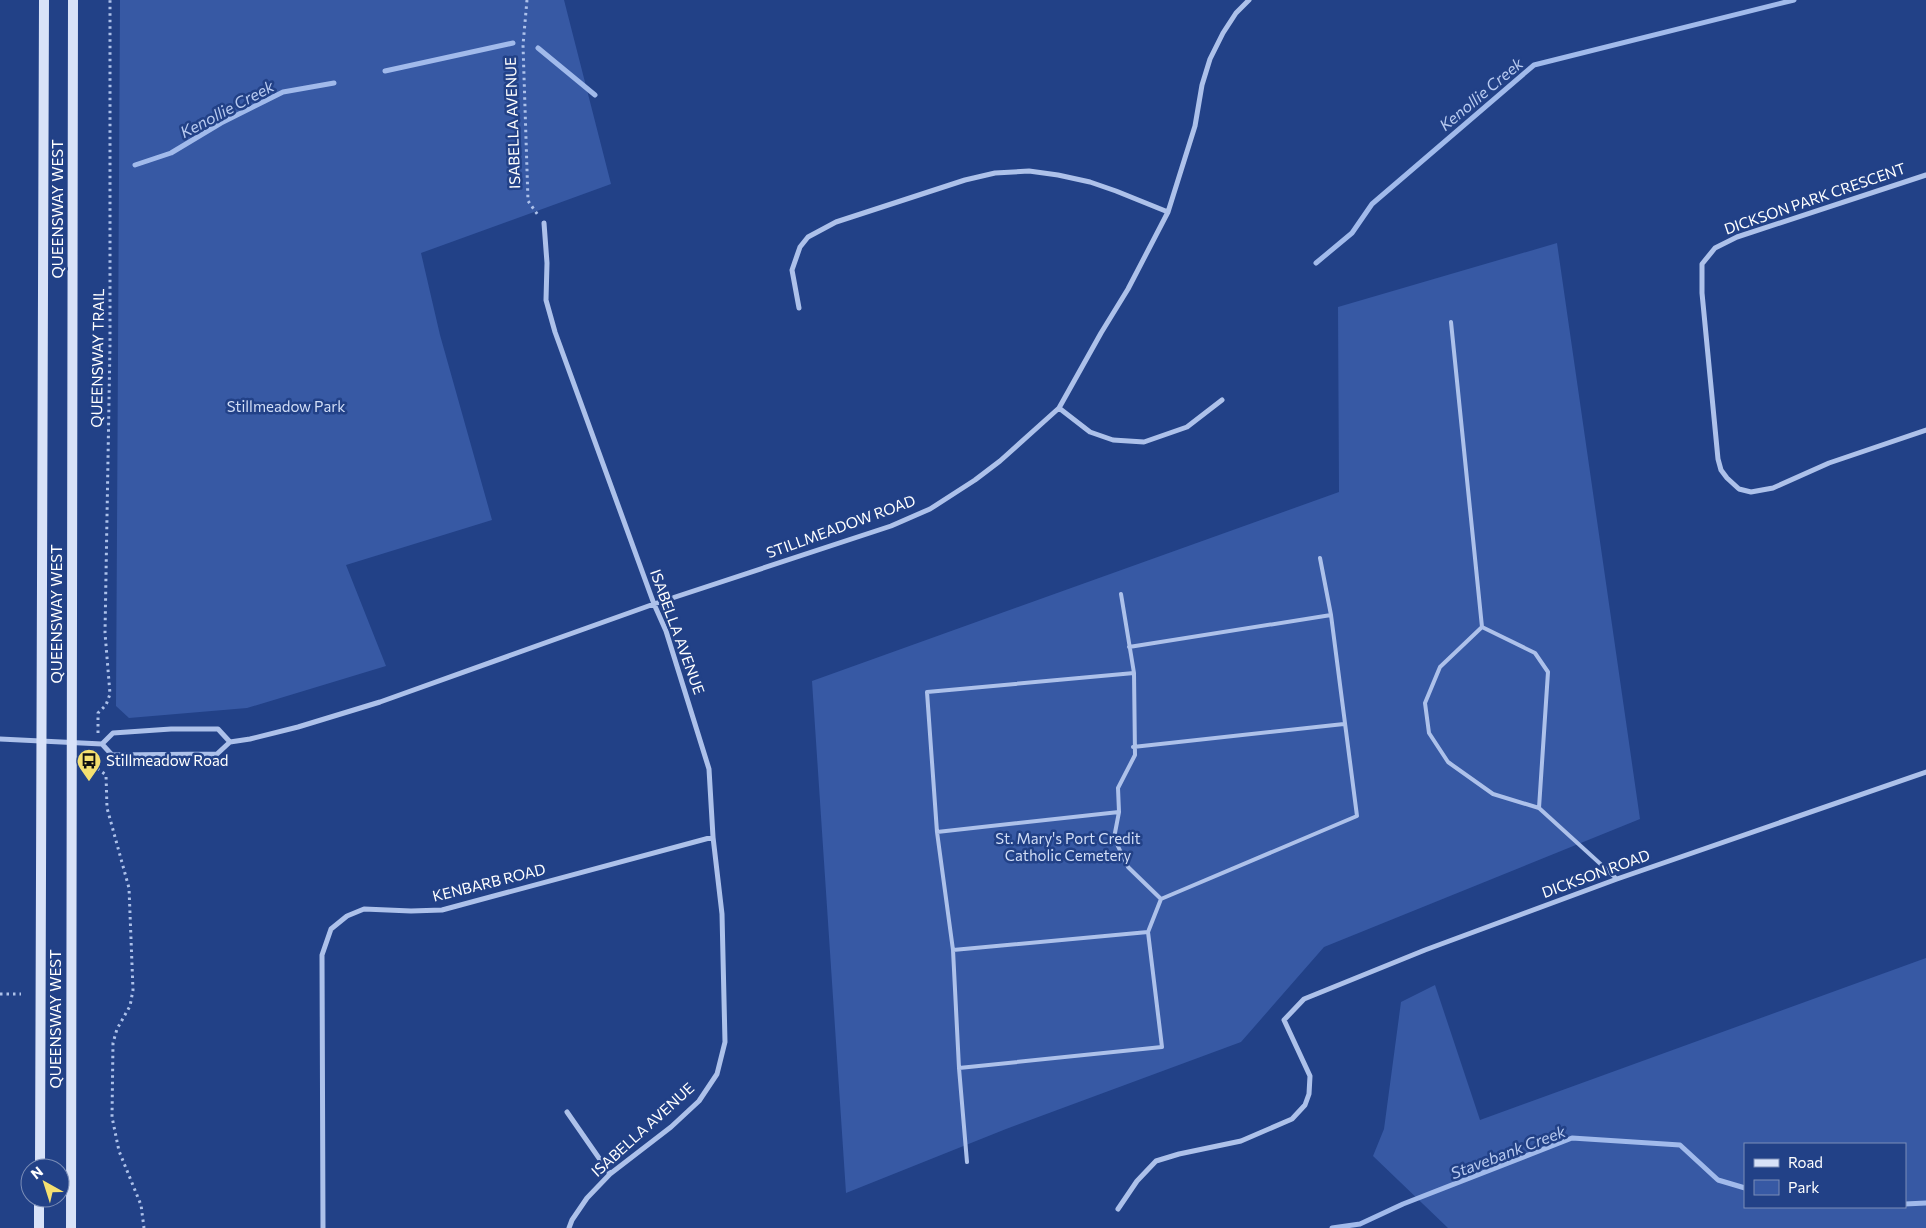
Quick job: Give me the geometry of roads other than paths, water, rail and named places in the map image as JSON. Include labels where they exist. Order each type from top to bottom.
[{"type":"main road","name":"QUEENSWAY WEST","points":[[40,1158],[44,0]]},
{"type":"main road","name":"QUEENSWAY WEST","points":[[71,1228],[74,0]]},
{"type":"main road","points":[[39,1228],[40,1208]]},
{"type":"street","name":"STILLMEADOW ROAD","points":[[0,739],[102,744],[112,755],[217,754],[230,742],[298,727],[380,702],[654,604],[891,526],[930,509],[975,480],[1000,461],[1059,408],[1096,341],[1128,289],[1168,212],[1195,126],[1202,85],[1210,59],[1236,13],[1249,0]]},
{"type":"street","points":[[799,308],[792,270],[800,247],[808,237],[836,222],[925,191],[995,172],[1029,171],[1058,175],[1116,191],[1168,212]]},
{"type":"street","name":"DICKSON PARK CRESCENT","points":[[1926,175],[1736,238],[1715,248],[1702,264],[1702,293],[1718,459],[1721,470],[1739,489],[1751,492],[1773,488],[1829,464],[1926,430]]},
{"type":"street","name":"ISABELLA AVENUE","points":[[544,223],[547,263],[546,300],[555,332],[654,604],[666,631],[709,769],[713,837],[722,914],[725,1042],[717,1074],[699,1101],[670,1127],[610,1174],[587,1198],[572,1220],[569,1228]]},
{"type":"street","points":[[1059,408],[1090,432],[1113,440],[1144,442],[1187,427],[1222,400]]},
{"type":"street","points":[[102,744],[113,733],[171,729],[218,729],[230,742]]},
{"type":"street","name":"DICKSON ROAD","points":[[1118,1209],[1137,1181],[1156,1161],[1179,1154],[1241,1141],[1292,1119],[1305,1105],[1309,1094],[1310,1076],[1284,1020],[1304,999],[1426,950],[1617,879],[1926,772]]},
{"type":"street","name":"KENBARB ROAD","points":[[323,1228],[322,955],[331,929],[347,916],[364,909],[442,910],[713,837]]},
{"type":"street","points":[[567,1112],[610,1174]]},
{"type":"lane","points":[[1451,322],[1482,627]]},
{"type":"lane","points":[[959,1068],[1162,1047],[1148,932],[1161,899],[1358,816],[1344,724],[1331,615],[1320,558]]},
{"type":"lane","points":[[1121,594],[1134,673],[1135,755],[1118,788],[1119,812],[1114,838],[1128,867],[1161,899]]},
{"type":"lane","points":[[1130,647],[1331,615]]},
{"type":"lane","points":[[1482,627],[1440,667],[1425,703],[1429,733],[1448,762],[1493,794],[1539,808],[1617,879]]},
{"type":"lane","points":[[1482,627],[1534,653],[1548,672],[1539,808]]},
{"type":"lane","points":[[967,1162],[959,1068],[953,950],[937,832],[927,692],[1134,673]]},
{"type":"lane","points":[[1134,747],[1344,724]]},
{"type":"lane","points":[[937,832],[1119,812]]},
{"type":"lane","points":[[953,950],[1148,932]]},
{"type":"waterway","name":"Kenollie Creek","points":[[1316,263],[1352,233],[1372,204],[1534,65],[1794,0]]},
{"type":"waterway","name":"Kenollie Creek","points":[[385,71],[513,43]]},
{"type":"waterway","name":"Kenollie Creek","points":[[538,48],[595,95]]},
{"type":"waterway","name":"Kenollie Creek","points":[[135,165],[171,153],[221,123],[283,92],[334,83]]},
{"type":"waterway","name":"Stavebank Creek","points":[[1332,1228],[1360,1224],[1403,1204],[1572,1138],[1680,1145],[1718,1180],[1744,1188]]},
{"type":"waterway","name":"Stavebank Creek","points":[[1906,1204],[1926,1203]]},
{"type":"place","name":"Stillmeadow Road","points":[[89,782]]},
{"type":"park label","name":"Stillmeadow Park","points":[[286,407]]},
{"type":"park label","name":"St. Mary's Port Credit Catholic Cemetery","points":[[1068,848]]}]
